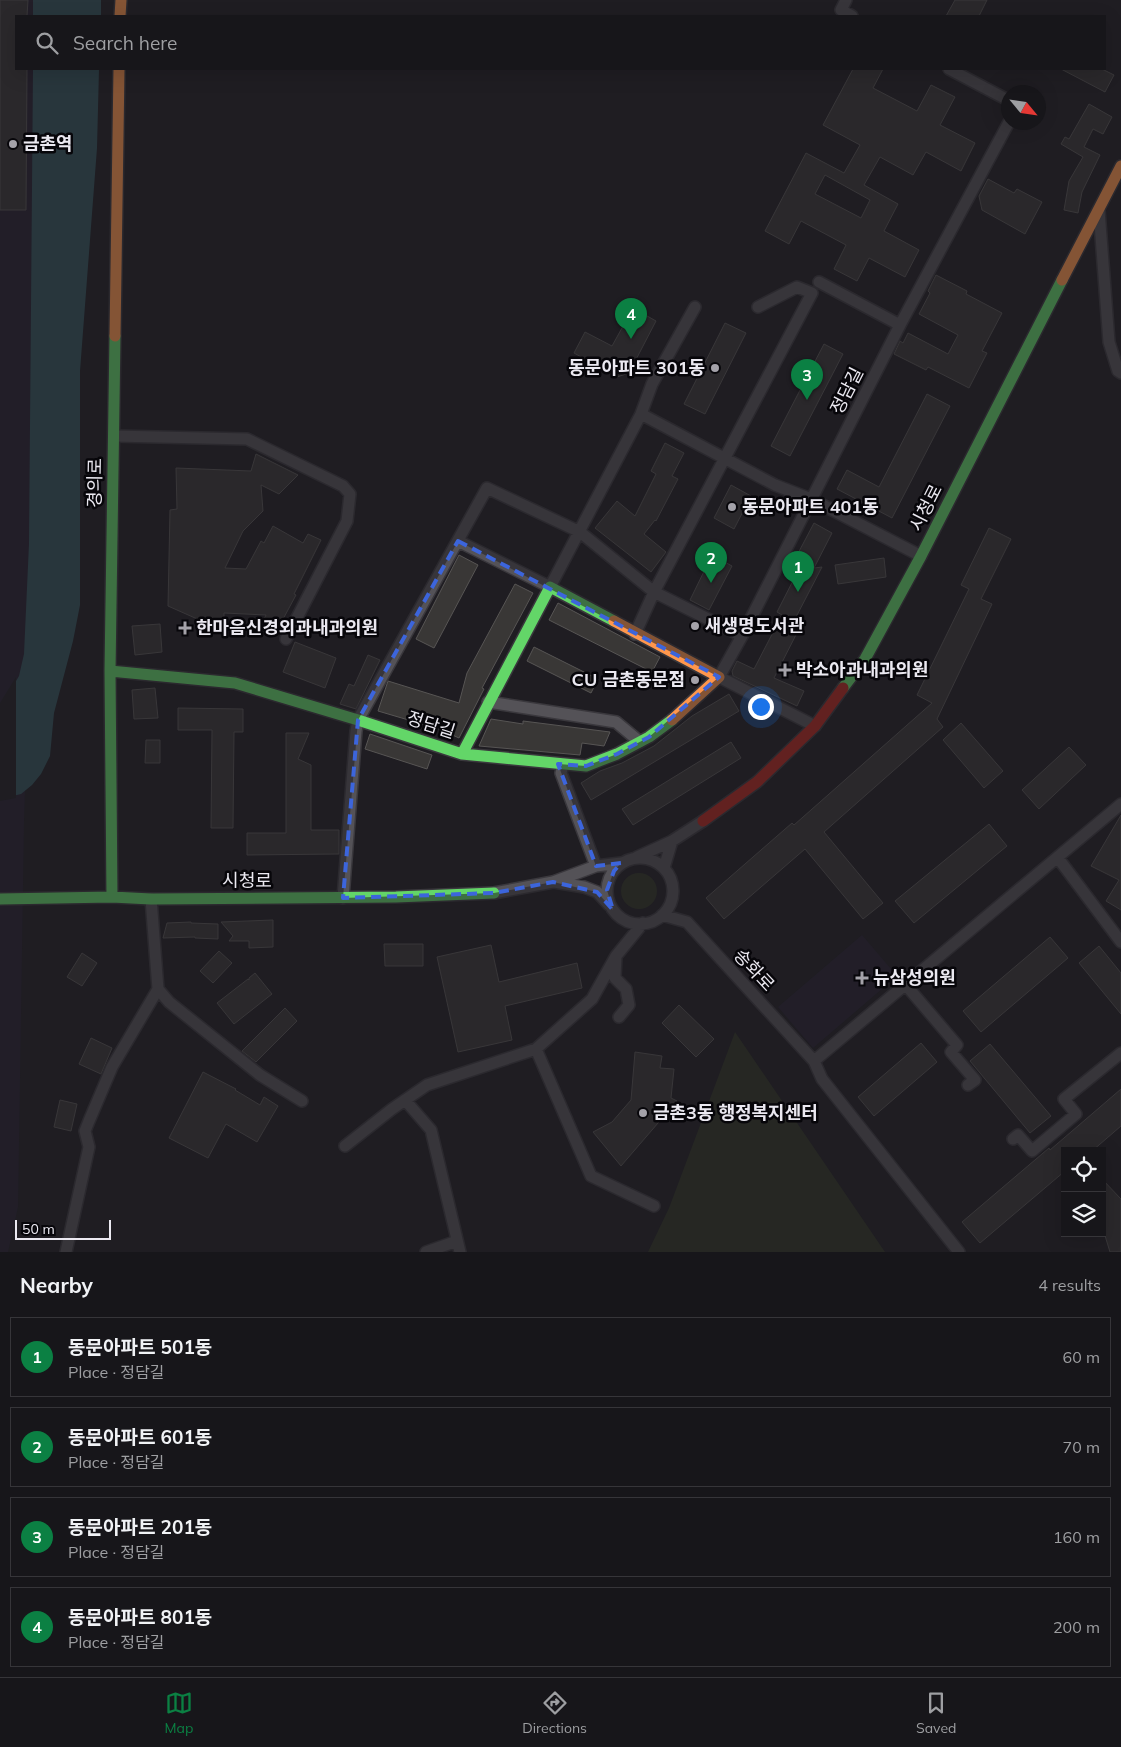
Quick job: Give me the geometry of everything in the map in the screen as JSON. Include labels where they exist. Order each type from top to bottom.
[{"type":"street","points":[[120,0],[120,15]]},
{"type":"street","points":[[846,0],[841,10],[850,15]]},
{"type":"street","name":"경의로","points":[[112,897],[110,671],[120,70]]},
{"type":"street","points":[[951,70],[1001,96]]},
{"type":"street","name":"정담길","points":[[110,671],[235,683],[462,754],[586,766],[617,754],[649,737],[683,711],[719,678],[900,325],[1005,130]]},
{"type":"street","name":"시청로","points":[[672,841],[757,782],[815,726],[865,659],[921,556],[1121,166]]},
{"type":"street","points":[[1099,208],[1109,342],[1118,371],[1121,373]]},
{"type":"street","points":[[819,282],[900,325]]},
{"type":"street","points":[[635,634],[654,592],[812,293],[797,287],[758,308]]},
{"type":"street","points":[[462,754],[641,414],[652,384],[696,307]]},
{"type":"street","points":[[641,414],[776,485],[811,499],[921,556]]},
{"type":"street","points":[[114,436],[247,439],[342,486],[350,494],[347,521],[286,639]]},
{"type":"street","points":[[343,898],[358,720],[487,488],[580,532],[654,592],[742,636]]},
{"type":"street","points":[[458,541],[550,587],[719,678],[815,726]]},
{"type":"street","points":[[488,702],[616,722],[640,742]]},
{"type":"street","points":[[563,765],[561,773],[596,866]]},
{"type":"street","points":[[814,1060],[1121,804]]},
{"type":"street","points":[[613,910],[608,901],[607,890],[609,880],[614,871],[626,861],[672,841]]},
{"type":"street","points":[[664,868],[672,841]]},
{"type":"street","points":[[1058,858],[1121,942]]},
{"type":"street","points":[[649,859],[664,868],[672,883],[671,900],[662,915],[653,921],[632,923],[622,918],[597,892],[584,887],[553,882],[596,866],[649,859]]},
{"type":"street","name":"시청로","points":[[0,900],[112,897],[151,899],[396,898],[494,892],[553,882]]},
{"type":"street","points":[[66,1252],[89,1147],[86,1131],[89,1121],[112,1067],[158,989],[151,899]]},
{"type":"street","name":"송화로","points":[[671,900],[687,922],[814,1060],[822,1078],[959,1252]]},
{"type":"street","points":[[662,915],[687,922]]},
{"type":"street","points":[[346,1146],[427,1085],[536,1049],[592,999],[616,956],[644,923]]},
{"type":"street","points":[[616,956],[615,978],[626,989],[629,1005],[620,1017]]},
{"type":"street","points":[[905,984],[957,1045],[951,1052],[975,1080],[968,1085]]},
{"type":"street","points":[[158,989],[169,1002],[260,1075],[302,1101]]},
{"type":"street","points":[[536,1049],[590,1176],[654,1206]]},
{"type":"street","points":[[1013,1139],[1018,1135],[1032,1151],[1076,1114],[1064,1099],[1121,1053]]},
{"type":"street","points":[[405,1100],[431,1130],[458,1246],[426,1252]]},
{"type":"highlighted area","points":[[458,541],[719,677],[649,737],[617,754],[586,766],[558,764],[596,866],[621,863],[614,871],[607,890],[613,910],[597,892],[553,882],[494,893],[343,898],[358,720]]},
{"type":"shaded area","points":[[0,0],[37,0],[37,15],[15,15],[15,70],[37,70],[32,554],[24,821],[18,1207],[8,1252],[0,1252]]},
{"type":"shaded area","points":[[862,935],[897,976],[813,1048],[778,1007]]},
{"type":"green space","points":[[639,873],[646,874],[652,878],[656,884],[656,898],[652,904],[646,908],[639,909],[632,908],[626,904],[622,898],[621,891],[622,884],[626,878],[632,874]]},
{"type":"green space","points":[[735,1032],[885,1252],[648,1252],[669,1208]]},
{"type":"water","points":[[33,0],[101,0],[101,15],[33,15]]},
{"type":"water","points":[[33,70],[99,70],[97,148],[80,371],[80,605],[73,641],[54,713],[50,756],[41,774],[32,785],[21,794],[0,799],[0,708],[19,676],[24,654],[29,544]]},
{"type":"pier","points":[[16,677],[16,798],[0,801],[0,703]]},
{"type":"building","name":"금촌역","points":[[0,0],[28,0],[27,15],[15,15],[15,70],[27,70],[26,210],[0,210]]},
{"type":"building","points":[[955,0],[987,0],[980,15],[947,15]]},
{"type":"building","points":[[852,70],[882,70],[873,88],[917,111],[931,85],[955,97],[940,125],[975,143],[961,171],[926,152],[913,175],[880,157],[864,185],[898,204],[884,231],[919,250],[905,277],[869,258],[857,281],[834,269],[846,245],[801,221],[789,244],[765,231],[806,153],[844,173],[860,145],[823,125]],"holes":[[[825,175],[870,200],[861,218],[815,194]]]},
{"type":"building","points":[[1063,70],[1104,70],[1114,75],[1105,92]]},
{"type":"building","points":[[1089,104],[1112,117],[1103,134],[1093,129],[1084,147],[1100,155],[1082,192],[1078,213],[1064,210],[1069,181],[1083,157],[1061,144],[1065,137],[1069,139]]},
{"type":"building","points":[[988,179],[1014,193],[1017,189],[1042,202],[1025,234],[982,210],[979,196]]},
{"type":"building","points":[[936,275],[967,291],[966,294],[1002,313],[982,351],[987,353],[969,388],[928,367],[926,370],[894,354],[900,341],[903,343],[908,333],[948,354],[958,335],[919,314],[930,293],[928,291]]},
{"type":"building","points":[[633,308],[656,321],[629,373],[617,377],[574,353],[585,332],[612,346]]},
{"type":"building","name":"동문아파트 301동","points":[[725,323],[746,333],[705,414],[684,404]]},
{"type":"building","points":[[824,344],[843,354],[790,456],[771,446]]},
{"type":"building","points":[[927,394],[950,406],[892,518],[837,489],[847,470],[879,487]]},
{"type":"building","points":[[665,443],[684,453],[672,476],[678,479],[656,521],[644,534],[666,552],[651,572],[595,528],[617,501],[635,516],[656,474],[651,471]]},
{"type":"building","points":[[256,454],[298,475],[279,494],[261,485],[263,511],[243,531],[225,568],[246,569],[261,541],[264,543],[273,526],[303,543],[308,534],[321,540],[294,594],[296,595],[274,636],[259,629],[266,615],[224,613],[224,622],[204,622],[168,606],[170,510],[177,509],[176,468],[251,471]]},
{"type":"building","name":"동문아파트 401동","points":[[731,485],[751,496],[734,529],[714,518]]},
{"type":"building","points":[[814,523],[832,533],[814,568],[822,567],[795,619],[802,623],[774,678],[804,691],[797,706],[733,676],[732,671],[737,661],[754,669],[782,615],[777,612],[802,563],[795,559]]},
{"type":"building","points":[[989,528],[1011,539],[981,599],[992,604],[937,719],[943,727],[824,832],[883,903],[863,919],[805,849],[724,919],[706,898],[792,823],[794,825],[932,703],[917,695],[969,589],[961,585]]},
{"type":"building","points":[[459,555],[478,565],[434,648],[416,639]]},
{"type":"building","points":[[712,555],[732,566],[709,610],[690,600]]},
{"type":"building","points":[[884,558],[886,577],[838,584],[835,565]]},
{"type":"building","points":[[515,584],[533,593],[482,688],[484,689],[459,738],[439,729],[378,711],[388,681],[459,703],[467,673]]},
{"type":"building","points":[[558,603],[660,657],[652,672],[549,620]]},
{"type":"building","points":[[160,624],[162,652],[135,655],[132,626]]},
{"type":"building","points":[[295,642],[336,658],[325,688],[283,672]]},
{"type":"building","points":[[534,647],[598,679],[591,693],[527,661]]},
{"type":"building","points":[[368,655],[380,660],[356,709],[340,704],[349,684],[354,686]]},
{"type":"building","points":[[155,688],[158,718],[134,719],[132,690]]},
{"type":"building","points":[[729,694],[739,711],[591,800],[581,783],[600,771],[622,763],[654,746],[692,716]]},
{"type":"building","points":[[178,708],[243,709],[243,732],[234,732],[233,828],[211,828],[212,730],[178,730]]},
{"type":"building","points":[[491,719],[610,732],[604,746],[582,743],[580,755],[479,746]]},
{"type":"building","points":[[961,723],[1003,771],[984,788],[943,740]]},
{"type":"building","points":[[286,733],[309,733],[298,759],[311,765],[311,830],[339,830],[339,854],[247,855],[247,833],[286,833]]},
{"type":"building","points":[[370,734],[432,755],[427,769],[365,749]]},
{"type":"building","points":[[146,740],[160,740],[160,763],[145,763]]},
{"type":"building","points":[[731,742],[741,758],[633,825],[622,809]]},
{"type":"building","points":[[1069,747],[1086,765],[1039,809],[1022,790]]},
{"type":"building","points":[[1121,815],[1121,910],[1106,901],[1119,880],[1091,866]]},
{"type":"building","points":[[989,824],[1007,846],[914,923],[895,901]]},
{"type":"building","points":[[273,920],[273,947],[249,948],[249,941],[229,941],[233,936],[221,922]]},
{"type":"building","points":[[167,923],[218,924],[218,939],[195,937],[163,938]]},
{"type":"building","points":[[1050,937],[1068,958],[981,1032],[963,1011]]},
{"type":"building","points":[[384,944],[423,944],[423,966],[385,966]]},
{"type":"building","points":[[491,945],[499,982],[577,963],[582,988],[505,1006],[512,1040],[458,1052],[437,957]]},
{"type":"building","points":[[1099,946],[1121,973],[1121,1014],[1079,963]]},
{"type":"building","points":[[219,951],[232,963],[213,983],[200,971]]},
{"type":"building","points":[[82,953],[97,963],[82,986],[67,977]]},
{"type":"building","points":[[255,973],[272,994],[234,1024],[217,1003],[249,980]]},
{"type":"building","points":[[679,1005],[714,1039],[696,1057],[662,1023]]},
{"type":"building","points":[[285,1008],[297,1021],[256,1062],[242,1051]]},
{"type":"building","points":[[91,1038],[112,1048],[101,1074],[79,1064]]},
{"type":"building","points":[[921,1043],[937,1062],[874,1116],[858,1097]]},
{"type":"building","points":[[990,1044],[1051,1116],[1030,1133],[970,1061]]},
{"type":"building","name":"금촌3동 행정복지센터","points":[[635,1052],[662,1056],[660,1068],[674,1069],[671,1098],[677,1101],[621,1166],[593,1132],[612,1122],[631,1100]]},
{"type":"building","points":[[203,1072],[236,1089],[260,1105],[264,1097],[278,1106],[257,1142],[226,1124],[208,1158],[169,1138]]},
{"type":"building","points":[[1121,1089],[1121,1126],[1097,1147],[1061,1147],[1061,1174],[980,1243],[962,1222],[1049,1148],[1050,1150]]},
{"type":"building","points":[[60,1100],[77,1104],[71,1131],[54,1127]]},
{"type":"building","points":[[1106,1183],[1121,1199],[1121,1252],[1110,1252],[1105,1237]]},
{"type":"traffic: fast","points":[[843,688],[865,659],[921,556],[1062,280]]},
{"type":"traffic: fast","points":[[112,897],[110,671],[115,336]]},
{"type":"traffic: fast","points":[[462,754],[550,587],[614,621]]},
{"type":"traffic: fast","points":[[110,671],[235,683],[462,754],[586,766],[617,754],[649,737],[672,720]]},
{"type":"traffic: fast","points":[[0,899],[396,897],[494,893]]},
{"type":"traffic: slow","points":[[120,15],[121,0]]},
{"type":"traffic: slow","points":[[115,336],[119,70]]},
{"type":"traffic: slow","points":[[1062,280],[1121,166]]},
{"type":"traffic: slow","points":[[614,621],[719,677],[672,720]]},
{"type":"traffic: jam","points":[[703,821],[757,782],[815,726],[843,688]]},
{"type":"place","name":"금촌역","points":[[13,144]]},
{"type":"place","name":"동문아파트 801동","points":[[631,339]]},
{"type":"place","name":"동문아파트 301동","points":[[715,368]]},
{"type":"place","name":"동문아파트 201동","points":[[807,400]]},
{"type":"place","name":"동문아파트 401동","points":[[732,507]]},
{"type":"place","name":"동문아파트 601동","points":[[711,583]]},
{"type":"place","name":"동문아파트 501동","points":[[798,592]]},
{"type":"place","name":"새생명도서관","points":[[695,626]]},
{"type":"place","name":"한마음신경외과내과의원","points":[[185,628]]},
{"type":"place","name":"박소아과내과의원","points":[[785,670]]},
{"type":"place","name":"CU 금촌동문점","points":[[695,680]]},
{"type":"place","name":"뉴삼성의원","points":[[862,978]]},
{"type":"place","name":"금촌3동 행정복지센터","points":[[643,1113]]}]
